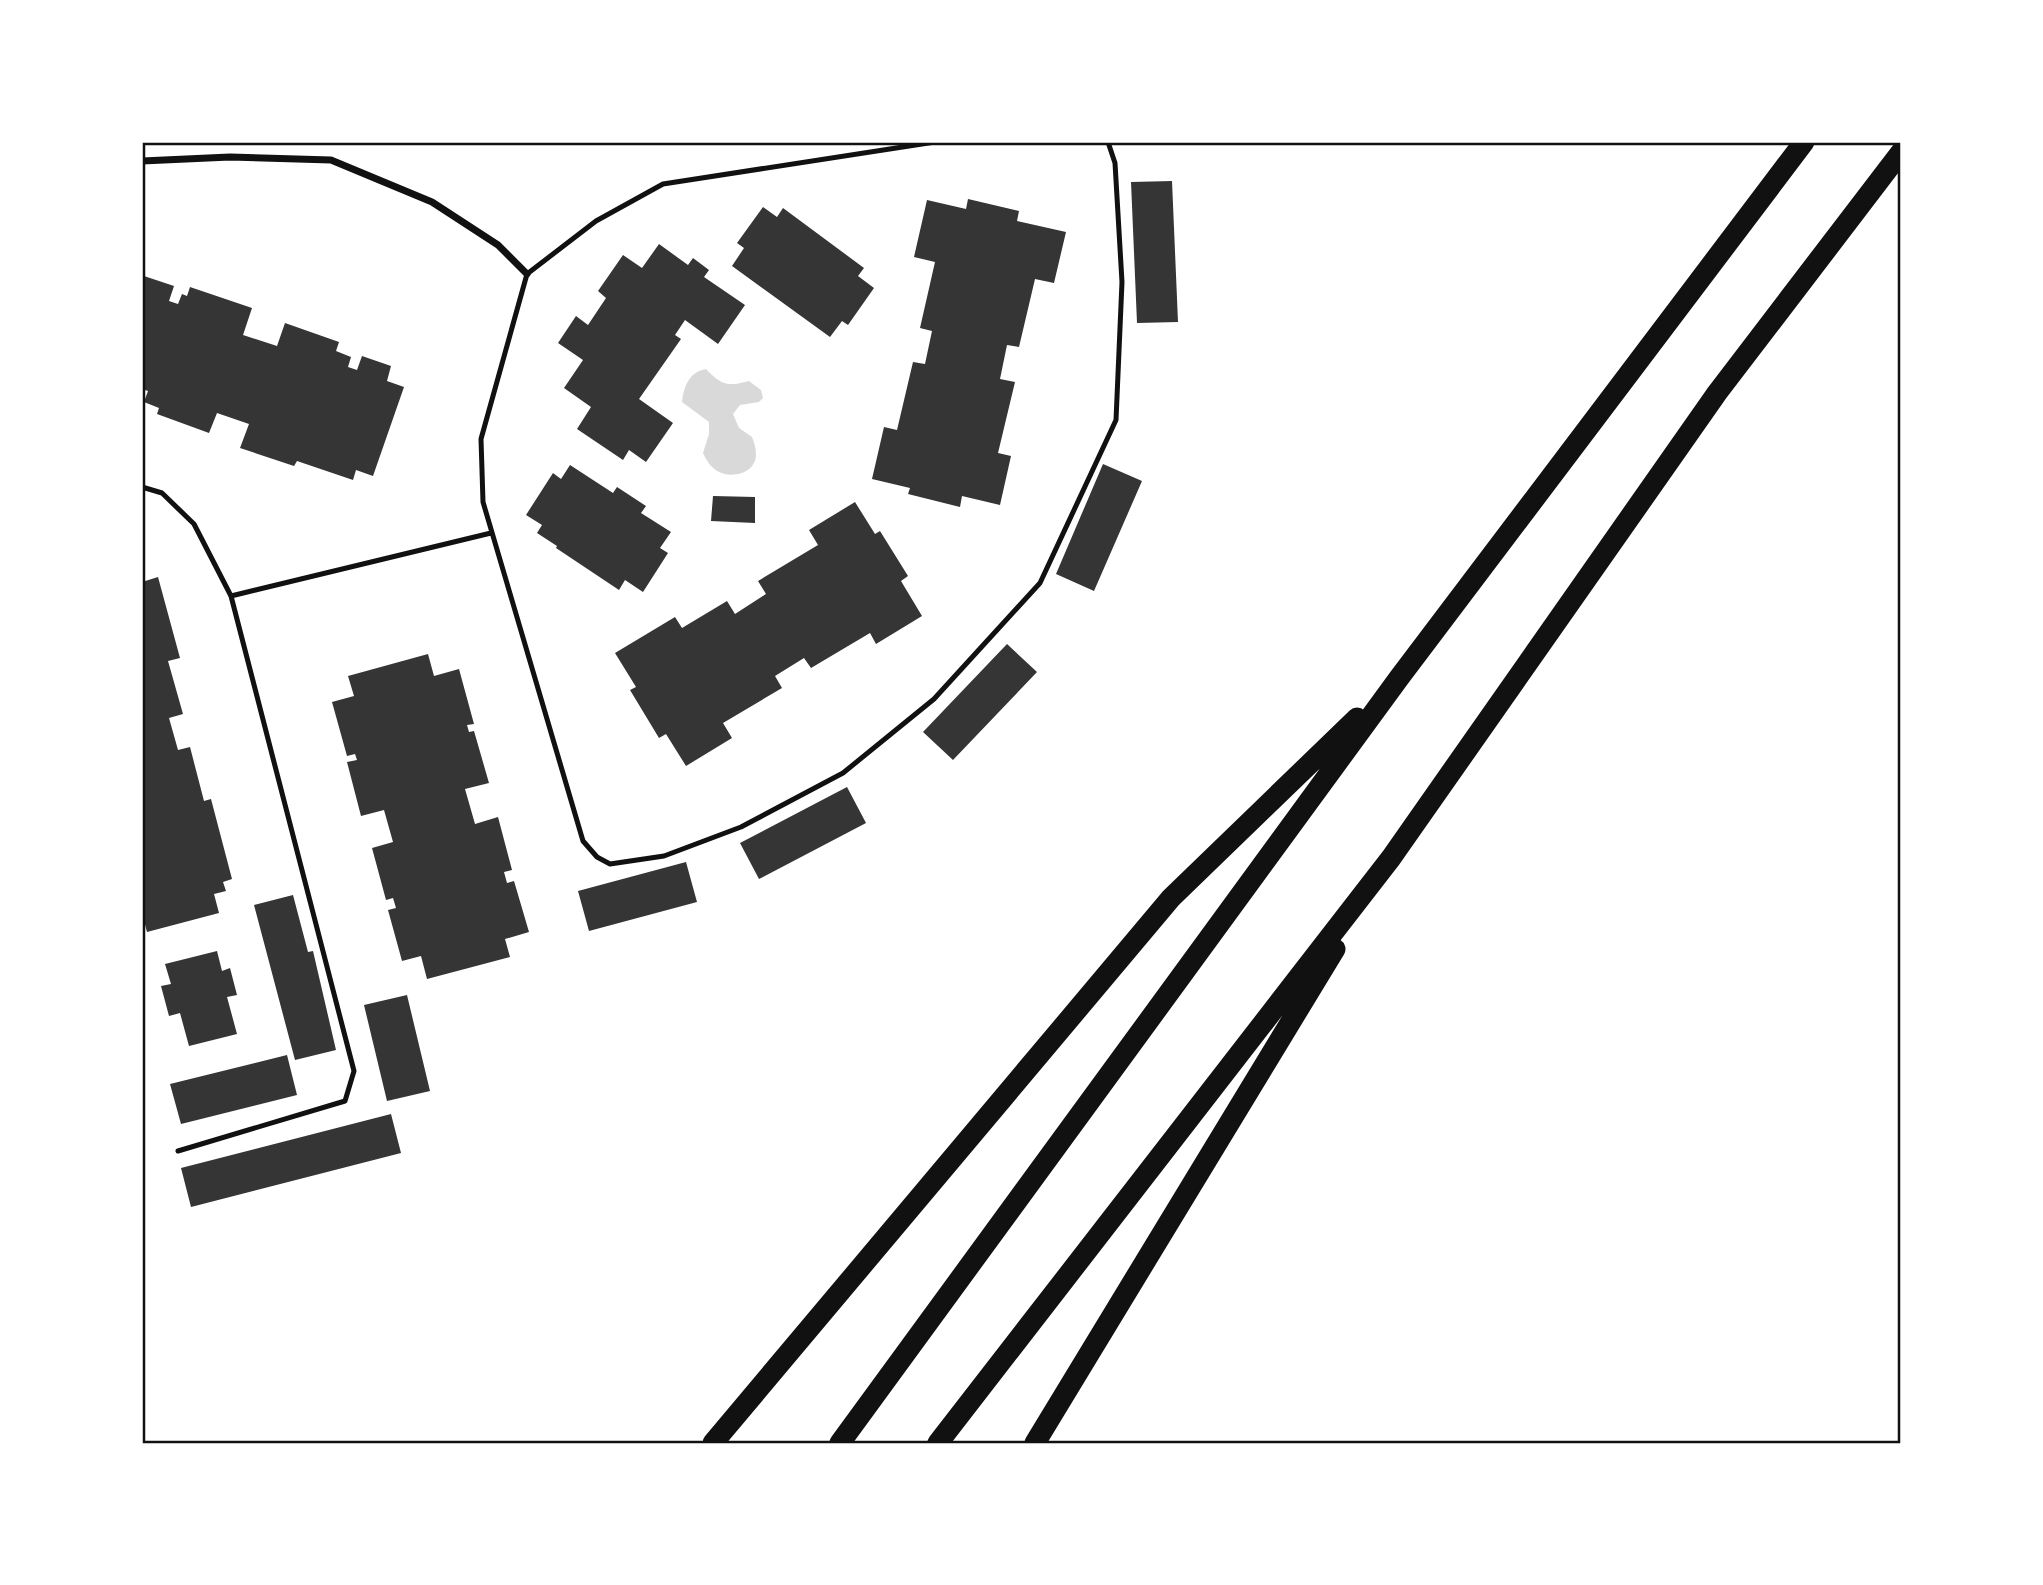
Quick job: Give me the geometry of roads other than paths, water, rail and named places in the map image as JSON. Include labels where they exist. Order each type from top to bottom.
[{"type":"highway","points":[[840,1443],[1399,678],[1804,142]]},
{"type":"highway","points":[[938,1443],[1391,858],[1717,393],[1901,152]]},
{"type":"highway","points":[[713,1443],[1171,898],[1399,678]]},
{"type":"highway","points":[[1035,1443],[1391,858]]},
{"type":"street","points":[[142,161],[230,157],[331,160],[432,202],[498,245],[527,274]]},
{"type":"lane","points":[[935,142],[663,184],[596,221],[527,274],[481,439],[483,502],[583,841],[597,857],[610,864],[664,856],[741,827],[843,773],[934,699],[1040,583],[1116,420],[1122,282],[1115,163],[1108,142]]},
{"type":"lane","points":[[142,487],[162,493],[194,524],[231,596],[354,1071],[345,1101],[178,1151]]},
{"type":"lane","points":[[231,596],[491,533]]}]
